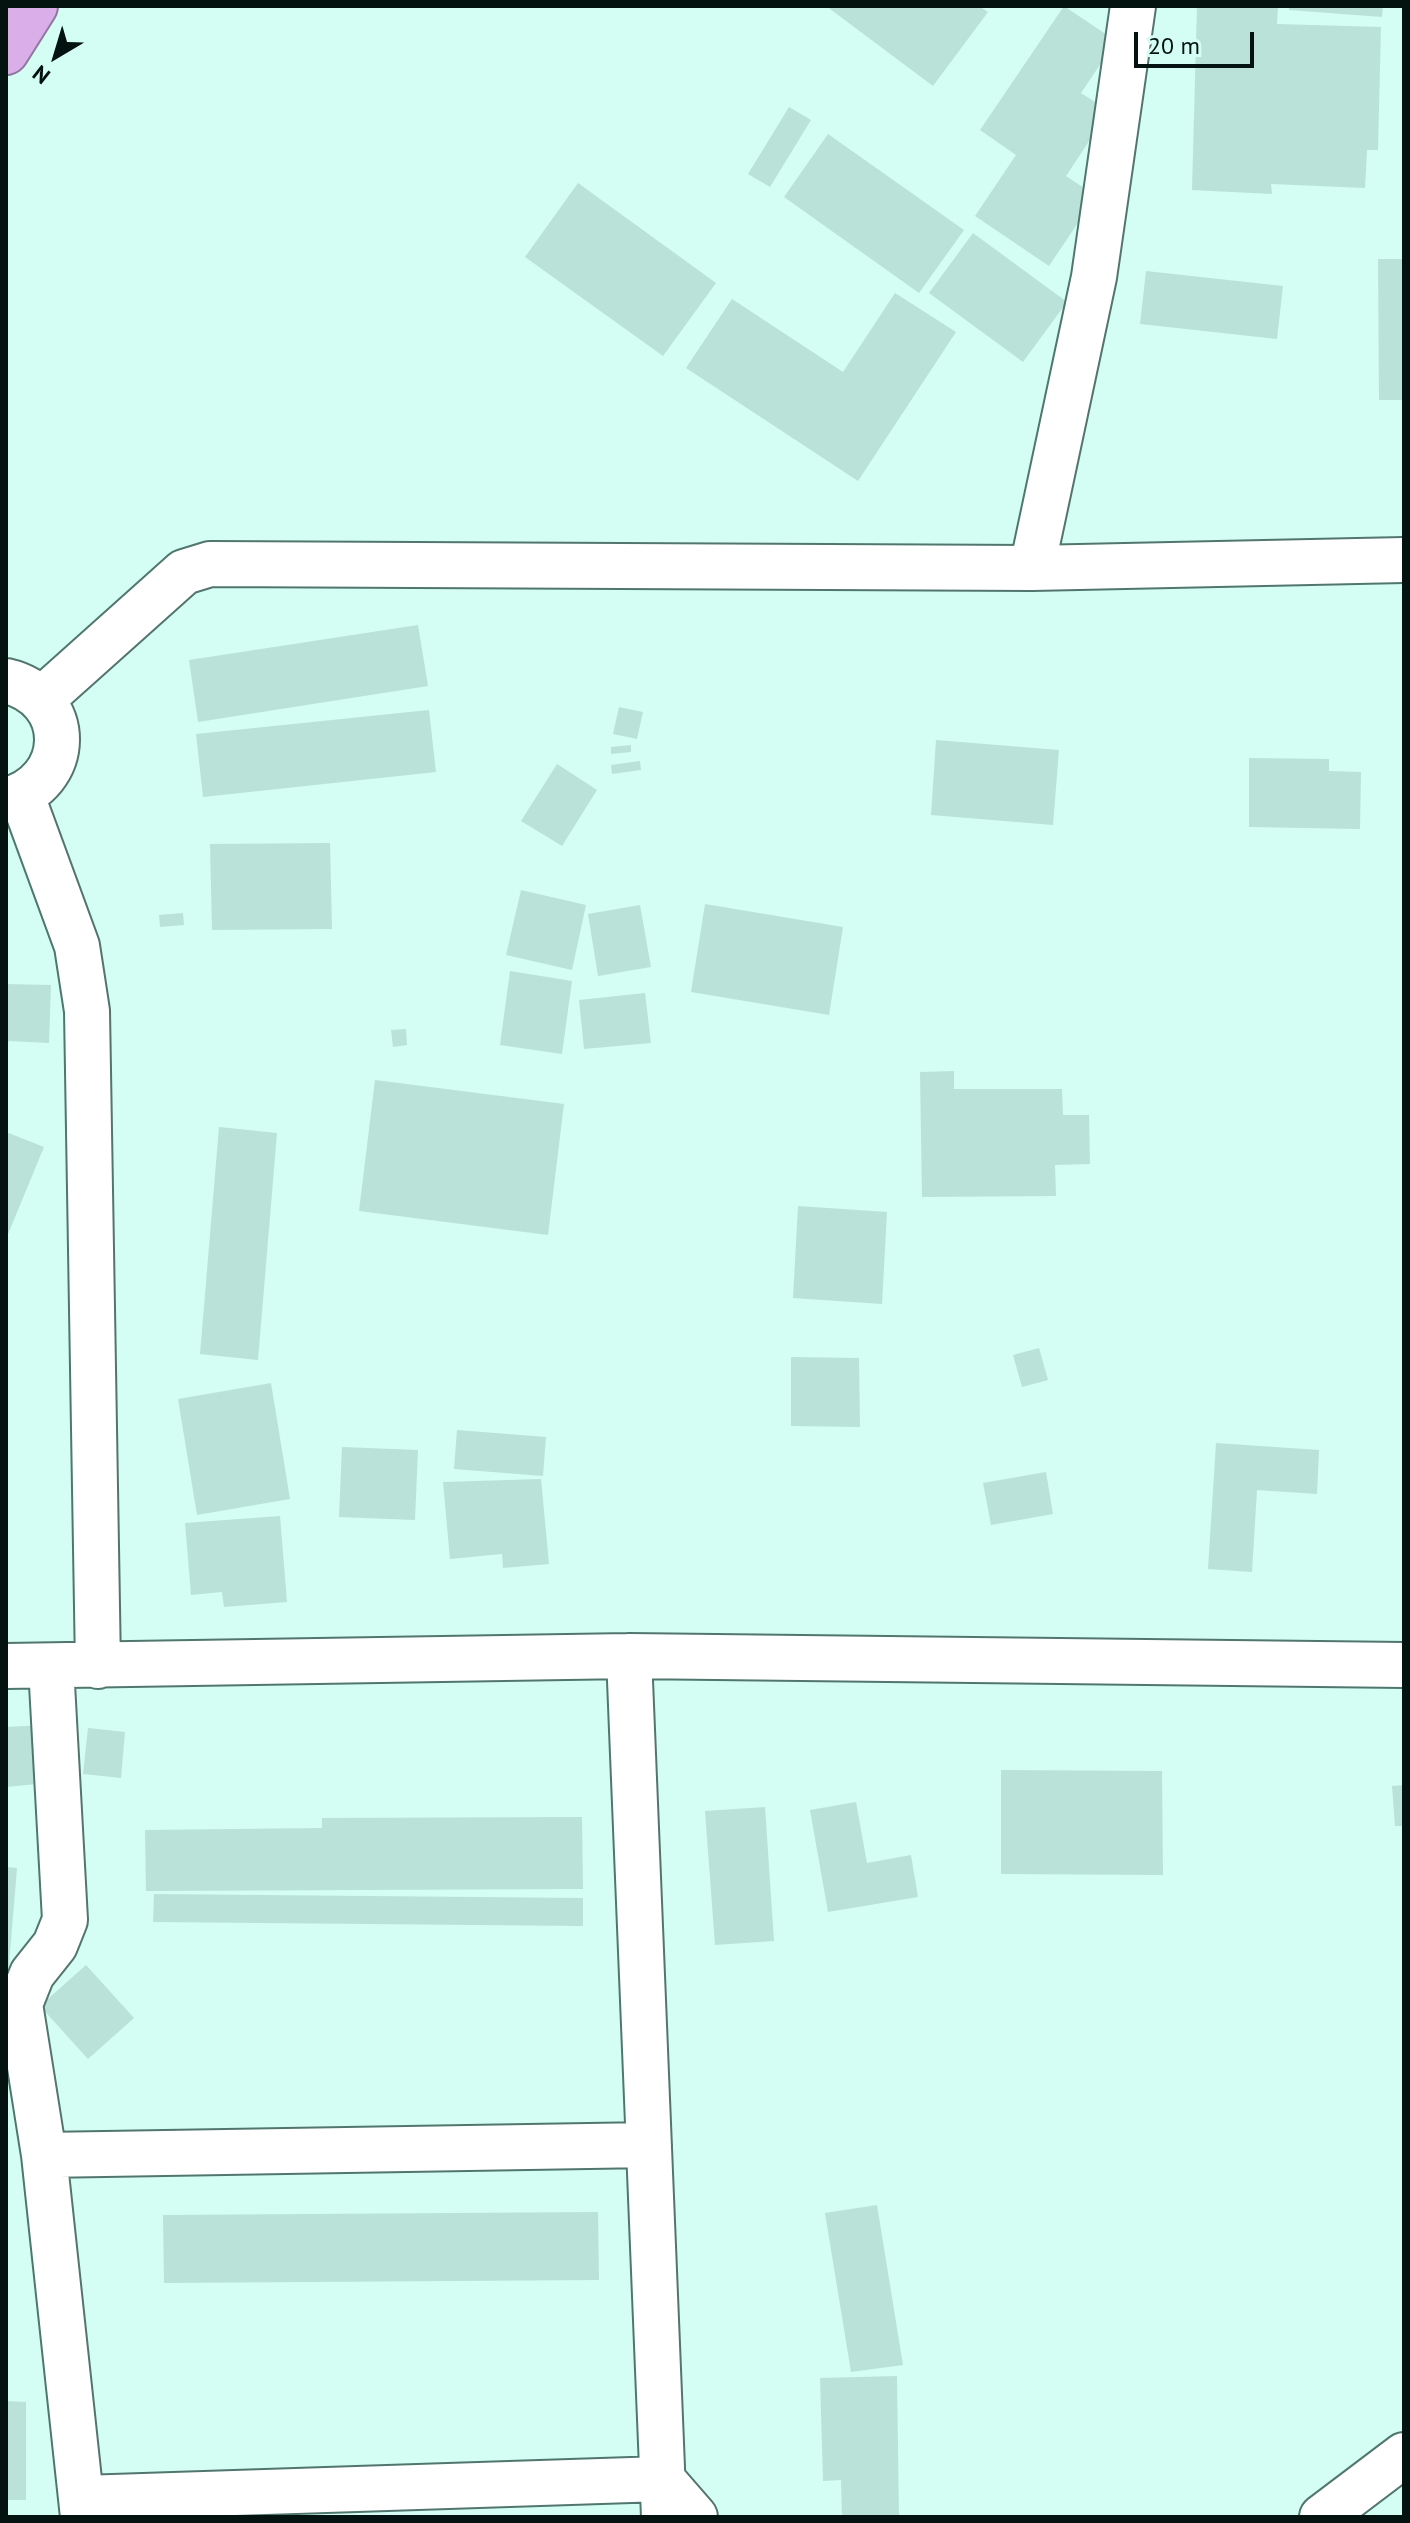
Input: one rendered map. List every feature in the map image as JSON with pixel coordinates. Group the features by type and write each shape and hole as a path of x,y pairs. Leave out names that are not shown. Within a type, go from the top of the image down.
{"highway":[{"path":"6,52 35,6"}],"street":[{"path":"1032,568 1094,277 1133,6"},
{"path":"98,1666 87,1011 77,946 14,798 38,786 56,753 57,735 52,716 24,691 184,572 210,564 1032,568 1404,560"},
{"path":"629,1656 663,2498"},
{"path":"6,1666 629,1656 1404,1665"},
{"path":"51,1666 65,1920 55,1945 32,1974 20,2004 44,2155 83,2508 663,2498 695,2517"},
{"path":"44,2155 649,2145"},
{"path":"1322,2517 1404,2455"}],"building":[{"path":"826,6 979,6 988,12 933,86"},
{"path":"1064,6 1116,41 1081,93 1109,111 1066,176 1096,196 1049,266 975,216 1016,155 980,130"},
{"path":"1197,6 1278,6 1277,24 1381,27 1378,150 1367,150 1365,188 1271,184 1272,194 1192,190"},
{"path":"1289,6 1383,6 1382,17 1289,10"},
{"path":"789,107 811,120 770,187 748,174"},
{"path":"828,134 964,230 919,293 784,197"},
{"path":"578,183 716,283 663,356 525,257"},
{"path":"973,233 1067,302 1023,362 929,293"},
{"path":"1378,259 1404,259 1404,400 1379,400"},
{"path":"1146,271 1283,286 1277,339 1140,324"},
{"path":"895,293 956,332 858,481 686,368 732,299 843,372"},
{"path":"418,625 428,686 198,722 189,660"},
{"path":"619,707 643,712 637,739 613,734"},
{"path":"429,710 436,772 203,797 196,734"},
{"path":"936,740 1059,750 1053,825 931,815"},
{"path":"631,745 631,752 611,754 611,747"},
{"path":"1249,758 1329,759 1329,771 1361,772 1360,829 1249,827"},
{"path":"640,761 641,770 612,774 611,765"},
{"path":"557,764 597,790 562,846 521,821"},
{"path":"330,843 332,929 212,930 210,844"},
{"path":"521,890 586,905 572,970 506,955"},
{"path":"705,904 843,927 829,1015 691,992"},
{"path":"640,905 651,967 598,976 588,914"},
{"path":"183,913 184,925 160,927 159,915"},
{"path":"510,971 572,981 562,1054 500,1045"},
{"path":"6,984 51,985 49,1043 9,1041 6,1048"},
{"path":"645,993 651,1043 584,1049 579,1000"},
{"path":"406,1029 407,1045 393,1047 391,1030"},
{"path":"954,1071 954,1089 1062,1089 1063,1115 1089,1115 1090,1164 1055,1165 1056,1196 922,1197 920,1072"},
{"path":"375,1080 564,1104 548,1235 359,1211"},
{"path":"219,1127 277,1133 258,1360 200,1354"},
{"path":"6,1132 44,1147 6,1239"},
{"path":"798,1206 887,1212 882,1304 793,1298"},
{"path":"1039,1348 1048,1380 1022,1387 1013,1355"},
{"path":"791,1357 859,1358 860,1427 791,1426"},
{"path":"271,1383 290,1499 197,1515 178,1399"},
{"path":"457,1430 546,1437 543,1476 454,1469"},
{"path":"1216,1443 1319,1450 1317,1494 1257,1490 1252,1572 1208,1569"},
{"path":"342,1447 418,1450 415,1520 339,1517"},
{"path":"1046,1472 1053,1514 991,1525 983,1483"},
{"path":"541,1479 549,1564 503,1568 502,1554 450,1559 443,1482"},
{"path":"280,1516 287,1602 224,1607 222,1592 191,1595 185,1523"},
{"path":"63,1724 68,1781 6,1787 6,1727"},
{"path":"88,1728 125,1732 121,1778 83,1774"},
{"path":"1001,1770 1162,1771 1163,1875 1001,1874"},
{"path":"1404,1785 1404,1826 1395,1826 1392,1786"},
{"path":"856,1802 867,1863 911,1855 918,1897 828,1912 810,1810"},
{"path":"765,1807 774,1941 715,1945 705,1811"},
{"path":"582,1817 583,1889 146,1891 145,1830 322,1828 322,1818"},
{"path":"6,1867 17,1868 8,1976 6,1976"},
{"path":"154,1894 583,1898 583,1926 153,1922"},
{"path":"86,1965 134,2018 88,2059 40,2006"},
{"path":"877,2205 903,2365 851,2372 825,2213"},
{"path":"598,2212 599,2280 164,2283 163,2215"},
{"path":"897,2376 899,2517 842,2517 841,2480 823,2481 820,2378"},
{"path":"6,2401 26,2402 26,2500 6,2500"}]}
